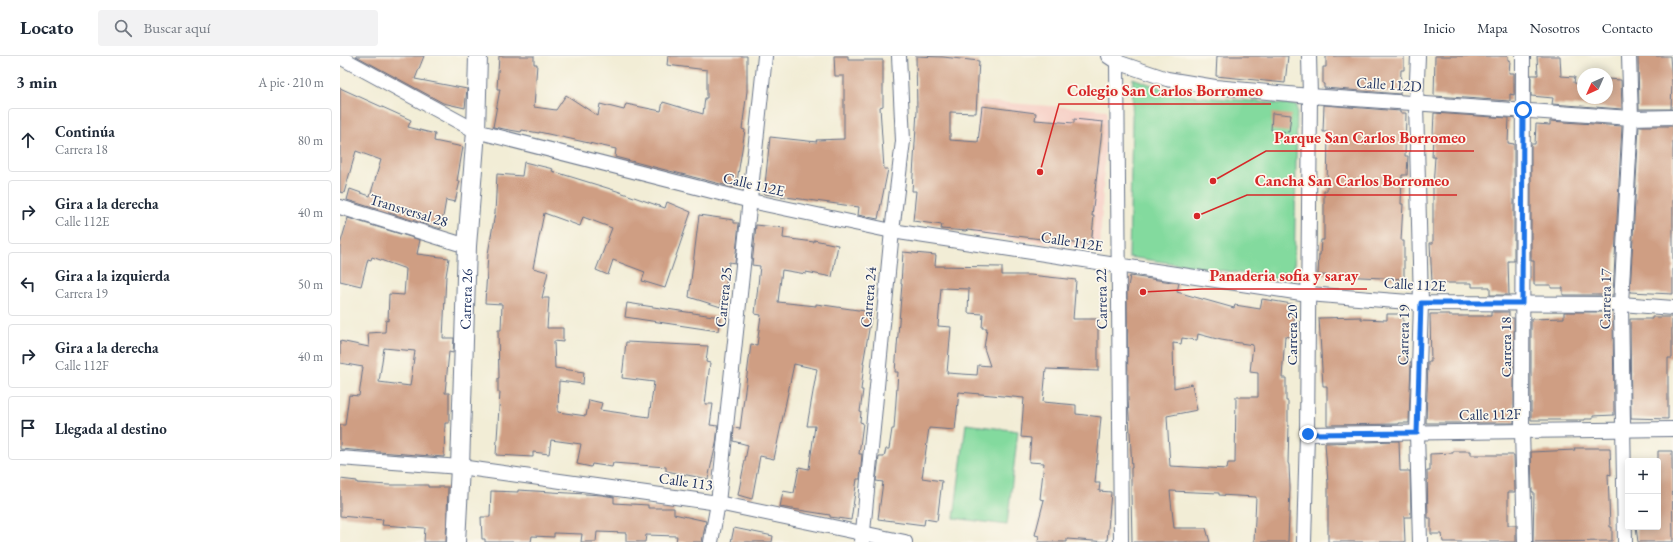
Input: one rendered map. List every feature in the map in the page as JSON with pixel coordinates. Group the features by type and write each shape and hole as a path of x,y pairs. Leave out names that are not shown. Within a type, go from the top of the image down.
{"street":[{"name":"Carrera 26","path":"456,542 460,467 467,246 476,131 478,56"},
{"name":"Carrera 25","path":"711,542 718,503 751,201 765,56"},
{"name":"Carrera 24","path":"862,538 892,231 903,141 899,56"},
{"name":"Carrera 20","path":"1304,542 1308,434 1309,56"},
{"name":"Carrera 19","path":"1418,56 1416,104 1421,303 1417,433 1420,542"},
{"name":"Carrera 18","path":"1524,56 1522,431 1525,542"},
{"name":"Carrera 17","path":"1625,542 1621,304 1631,118 1629,56"},
{"name":"Calle 112E","path":"340,57 476,131 751,201 892,231 1308,294 1421,303 1621,304 1673,308"},
{"name":"Calle 112D","path":"1113,58 1167,79 1215,87 1416,104 1631,118 1673,117"},
{"name":"Carrera 22","path":"1113,58 1118,265 1121,542"},
{"name":"Transversal 28","path":"340,207 467,246"},
{"name":"Calle 112F","path":"1308,434 1673,429"},
{"name":"Calle 113","path":"340,458 460,467 718,503 862,538 905,542"}],"shaded area":[{"path":"979,101 1107,110 1100,250 973,234"}],"green space":[{"path":"1133,78 1179,95 1297,105 1294,281 1129,257"},
{"path":"966,424 1018,431 1007,525 954,518"}],"building":[{"path":"356,56 424,56 415,79 467,89 465,108 443,103"},
{"path":"499,56 534,56 534,64 537,64 534,107 556,110 566,95 598,116 600,104 624,110 626,104 661,111 663,102 703,114 705,98 707,98 707,70 667,65 668,56 747,56 747,91 742,129 745,130 736,188 615,157 616,149 539,132 522,130 521,132 493,127 500,89 497,89"},
{"path":"834,56 848,56 848,60 883,60 883,106 880,107 884,169 888,169 878,219 858,215 859,207 764,194 770,137 817,142 816,140 844,139 844,76 835,76"},
{"path":"916,56 979,61 976,113 950,112 950,140 978,142 982,106 1036,113 1035,120 1074,123 1074,119 1103,122 1092,216 1094,216 1091,245 967,230 941,229 942,225 913,221 916,191 912,191 917,111"},
{"path":"1217,56 1288,56 1285,83 1216,76"},
{"path":"1326,56 1404,56 1404,70 1401,70 1400,94 1324,88 1323,67 1326,67"},
{"path":"1435,56 1508,56 1508,60 1510,61 1509,73 1514,73 1514,95 1510,94 1510,101 1435,96"},
{"path":"1537,56 1560,56 1561,76 1575,77 1574,83 1577,83 1577,104 1613,104 1613,79 1621,80 1622,109 1552,104 1553,98 1531,96 1531,75 1538,75"},
{"path":"1638,56 1670,56 1672,83 1671,109 1639,109"},
{"path":"340,88 411,120 408,127 435,134 434,141 463,147 457,181 460,181 455,202 446,200 441,229 347,200 350,189 370,196 381,160 356,151 344,193 340,192"},
{"path":"1324,105 1400,111 1400,113 1406,113 1405,156 1408,156 1407,175 1402,175 1401,204 1403,204 1401,241 1404,241 1404,279 1318,275 1321,240 1324,240 1324,191 1327,191 1328,132 1323,132"},
{"path":"1272,113 1291,115 1289,132 1271,130"},
{"path":"1434,113 1509,118 1508,143 1514,144 1514,261 1508,261 1509,295 1490,295 1490,287 1472,287 1472,283 1432,283 1430,243 1433,243 1433,186 1435,157 1432,157"},
{"path":"1550,121 1622,126 1613,295 1563,295 1563,288 1551,288 1551,285 1534,285 1534,261 1531,261 1531,144 1535,144 1536,124 1550,125"},
{"path":"1639,126 1673,126 1673,294 1630,292"},
{"path":"524,162 553,169 552,171 617,191 665,208 667,202 691,212 665,288 642,281 645,272 613,260 608,275 596,270 612,228 583,217 580,226 544,213 533,268 548,272 542,298 549,298 547,328 563,328 563,342 554,341 555,368 584,372 583,384 559,381 558,412 586,416 589,400 602,403 600,410 649,417 654,382 622,378 626,342 708,346 706,362 710,363 705,404 713,404 710,425 718,426 716,444 708,479 666,471 666,467 613,463 612,467 592,464 591,467 577,464 581,444 551,440 549,454 533,452 533,457 496,455 500,392 498,392 498,330 501,330 502,304 485,303 488,254 495,213 497,174 522,176"},
{"path":"699,215 734,220 734,223 739,223 735,263 729,262 725,292 722,292 721,307 689,297"},
{"path":"348,218 420,240 417,254 449,258 446,276 443,338 454,338 453,353 449,352 445,393 449,393 449,423 445,423 444,457 340,449 340,425 345,425 349,395 359,396 363,367 340,363 340,341 369,347 368,333 385,332 386,320 388,321 389,294 404,295 406,269 372,257 371,260 368,259 361,286 340,281 340,245","holes":["384,348 415,351 410,386 379,382"]},
{"path":"756,225 784,228 783,238 814,242 814,240 838,245 832,277 806,272 806,274 782,270 778,302 816,306 816,304 872,312 863,364 861,390 863,390 860,422 863,423 859,454 862,454 860,479 857,479 851,520 780,507 783,491 794,493 799,467 809,469 815,426 807,426 817,369 794,364 774,459 760,456 752,499 738,495 748,445 733,441 734,428 740,429 751,344 757,345 761,315 755,314 760,266 752,265"},
{"path":"903,252 936,255 935,266 1002,267 1002,275 1030,275 1076,280 1073,319 1098,319 1098,371 1046,369 1043,402 1076,405 1076,414 1101,417 1095,483 1100,483 1099,491 1111,492 1107,542 1067,539 1067,542 1038,542 1039,536 1035,535 1044,500 1040,499 1044,463 1029,462 1031,438 1021,437 1024,398 959,392 955,430 929,428 922,478 942,481 937,521 925,519 924,525 878,519 883,482 876,481 879,457 884,457 886,449 889,449 892,429 894,429 898,372 895,372","holes":["941,288 969,289 968,313 983,314 982,328 987,328 984,348 990,366 978,365 977,375 947,373 951,327 938,326"]},
{"path":"1130,276 1179,283 1177,292 1234,308 1235,305 1260,309 1262,299 1292,304 1290,315 1295,315 1292,338 1285,336 1282,378 1286,378 1286,401 1288,401 1289,425 1288,463 1290,488 1288,542 1254,542 1256,497 1219,495 1219,493 1170,491 1174,528 1206,528 1210,542 1132,542 1132,468 1128,399 1127,292","holes":["1198,334 1221,340 1253,345 1250,372 1258,373 1258,397 1236,397 1235,463 1228,463 1227,469 1170,466 1167,416 1197,410 1192,384 1174,388 1173,343 1181,344 1182,338 1197,340"]},
{"path":"627,303 720,317 718,331 625,317"},
{"path":"1491,312 1509,312 1509,318 1514,318 1514,423 1426,423 1428,362 1431,362 1430,314 1449,314 1449,316 1491,316"},
{"path":"1564,312 1613,312 1614,415 1593,416 1593,419 1585,420 1531,420 1531,319 1564,318"},
{"path":"1387,314 1403,314 1403,352 1405,352 1405,362 1411,362 1409,423 1327,425 1327,386 1323,386 1319,318 1361,317 1361,319 1387,320"},
{"path":"1652,317 1672,317 1672,358 1668,358 1668,419 1631,418 1630,319 1652,319"},
{"path":"1399,441 1400,471 1410,471 1411,517 1404,517 1405,542 1328,542 1328,483 1325,443"},
{"path":"1574,448 1610,448 1611,475 1608,474 1612,541 1533,542 1534,492 1532,492 1531,452 1575,450"},
{"path":"1453,451 1471,451 1471,455 1514,455 1515,492 1508,492 1508,525 1516,525 1516,542 1443,542 1442,534 1431,534 1431,518 1428,518 1427,471 1430,471 1430,454 1453,453"},
{"path":"1658,451 1672,451 1673,542 1638,542 1636,530 1661,530 1661,458 1658,458"},
{"path":"340,479 357,481 357,483 448,487 446,542 424,542 425,528 382,525 383,520 340,516"},
{"path":"518,490 602,495 614,497 614,503 648,505 648,508 674,508 674,514 706,521 702,542 676,542 677,536 646,535 645,542 626,542 626,533 597,532 596,542 581,542 582,534 554,533 554,537 532,536 531,542 485,542 485,539 482,539 481,517 490,517 491,491 518,492"},
{"path":"734,528 773,536 772,542 731,542"}],"place":[{"name":"Colegio San Carlos Borromeo","path":"1040,172"},
{"name":"Parque San Carlos Borromeo","path":"1213,181"},
{"name":"Cancha San Carlos Borromeo","path":"1197,216"},
{"name":"Panaderia sofia y saray","path":"1143,292"}],"route":[{"path":"1308,434 1417,433 1421,303 1522,303 1523,110"}]}
